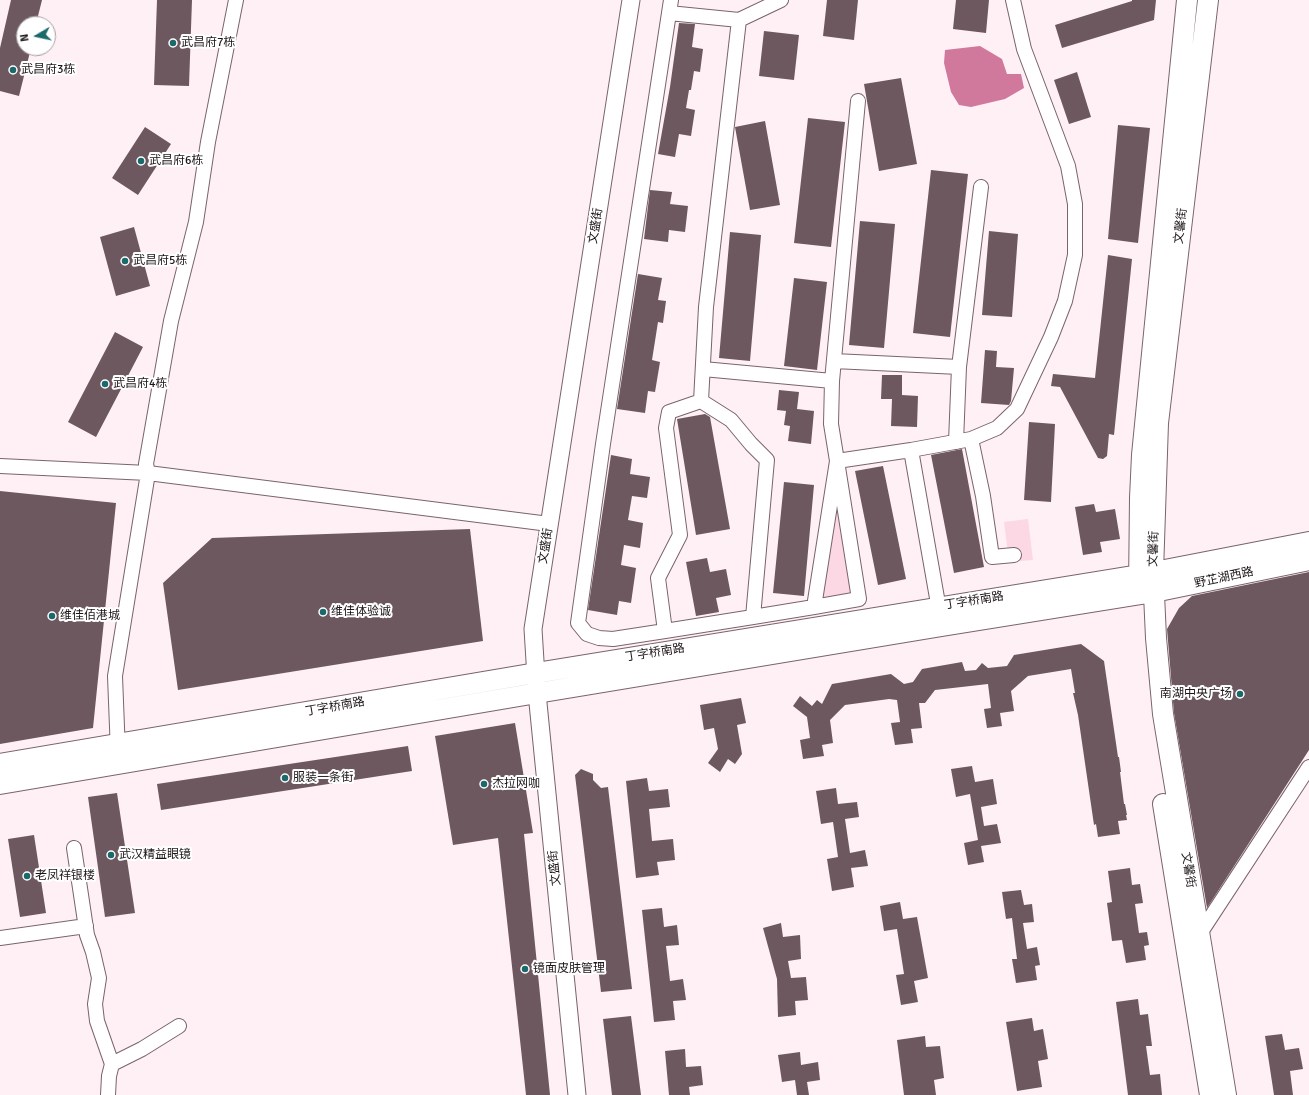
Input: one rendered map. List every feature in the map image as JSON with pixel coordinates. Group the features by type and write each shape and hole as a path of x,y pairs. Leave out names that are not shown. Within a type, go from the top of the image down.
{"main road":[{"name":"文馨街","path":"1187,0 1142,455 1140,498 1147,593 1149,703 1155,753 1210,1095"},
{"name":"文馨街","path":"1146,573 1158,423 1208,0"},
{"name":"丁字桥南路","path":"0,784 537,693 940,616 1146,573 1309,542"},
{"name":"野芷湖西路","path":"1147,593 1309,560"},
{"name":"文馨街","path":"1147,593 1159,672 1163,714 1226,1095"},
{"name":"丁字桥南路","path":"0,764 536,673 940,616 1147,593"}],"street":[{"path":"118,764 115,676 148,473 146,464 171,321 196,222 208,142 236,0"},
{"name":"文盛街","path":"577,1095 537,693 533,629 631,0"},
{"path":"837,461 971,439 997,428 1017,409 1051,337 1065,301 1075,255 1075,204 1068,166 1024,49 1012,0"},
{"path":"776,1 739,20 670,7 604,436 578,623 587,634 599,638 613,638 754,617 858,599 831,424 832,381 858,101"},
{"path":"701,401 706,307 739,20"},
{"path":"956,442 958,367 981,187"},
{"path":"834,362 958,367"},
{"path":"703,369 832,381"},
{"path":"665,631 658,578 680,535 666,428 669,412 701,401"},
{"path":"701,401 731,420 767,460 754,617"},
{"path":"971,439 983,496 992,557 1014,555"},
{"path":"911,450 940,616"},
{"path":"814,607 837,461"},
{"path":"0,466 148,473 549,524"},
{"path":"1199,935 1309,767"},
{"path":"74,848 87,935 93,952 99,978 95,1004 98,1020 112,1064 109,1076 108,1095"},
{"path":"0,938 86,926"},
{"path":"112,1064 142,1049 179,1026"}],"shaded area":[{"path":"980,46 1002,59 1007,74 1021,74 1024,88 1005,99 971,107 959,105 951,92 944,63 945,50"},
{"path":"836,491 852,595 820,599"},
{"path":"1028,519 1033,560 1009,562 1004,522"}],"building":[{"name":"武昌府3栋","path":"11,0 42,0 38,16 16,16 16,56 29,56 19,96 0,91 0,48"},
{"name":"武昌府7栋","path":"157,0 192,0 189,86 154,85"},
{"path":"827,0 858,0 854,40 823,36"},
{"path":"956,0 989,0 986,33 953,29"},
{"path":"1132,0 1156,0 1154,20 1062,48 1055,25"},
{"path":"679,23 695,24 692,47 703,49 700,72 694,71 686,108 695,110 691,136 679,134 675,157 658,154 670,87"},
{"path":"764,31 799,35 794,80 759,76"},
{"path":"1077,72 1091,117 1069,124 1054,80"},
{"path":"901,78 917,164 879,171 864,84"},
{"path":"808,118 845,122 831,247 794,243"},
{"path":"765,121 780,205 750,210 735,127"},
{"path":"1118,125 1150,128 1138,243 1108,239"},
{"name":"武昌府6栋","path":"145,127 171,144 138,195 112,178"},
{"path":"931,170 968,174 950,337 913,333"},
{"path":"650,190 672,192 670,204 688,206 685,232 669,230 668,242 644,239"},
{"path":"860,221 895,224 884,348 849,345"},
{"name":"武昌府5栋","path":"134,227 150,286 116,296 100,237"},
{"path":"989,231 1018,234 1012,317 982,315"},
{"path":"730,232 761,235 750,361 719,358"},
{"path":"1108,255 1132,259 1114,435 1109,434 1107,456 1103,459 1098,458 1060,387 1051,386 1053,374 1095,378"},
{"path":"638,274 662,278 658,300 666,301 663,323 658,322 652,360 660,362 655,392 648,391 645,413 617,409"},
{"path":"794,278 827,282 817,370 784,366"},
{"name":"武昌府4栋","path":"115,332 143,347 96,437 68,422"},
{"path":"985,350 997,351 996,367 1014,368 1011,401 1009,405 981,403"},
{"path":"882,375 902,375 902,395 918,396 917,427 891,426 892,399 881,399"},
{"path":"779,390 799,392 797,409 814,411 811,444 788,441 790,426 784,425 786,411 777,410"},
{"path":"705,414 710,417 730,529 696,535 677,419"},
{"path":"1029,422 1055,424 1051,502 1024,500"},
{"path":"962,449 984,567 954,573 931,455"},
{"path":"611,455 632,459 630,474 650,477 647,498 632,496 628,520 643,523 640,548 624,545 621,565 636,568 631,603 619,601 617,615 588,610"},
{"path":"883,466 906,579 878,585 855,471"},
{"path":"784,482 814,485 804,596 773,593"},
{"name":"维佳佰港城","path":"0,491 116,503 93,728 0,744"},
{"path":"1094,504 1096,512 1115,509 1120,539 1100,542 1102,552 1083,555 1075,507"},
{"name":"维佳体验诚","path":"470,529 483,641 178,690 163,583 212,538"},
{"path":"707,558 710,572 726,569 731,595 716,598 719,612 696,616 686,562"},
{"name":"南湖中央广场","path":"1309,572 1309,750 1207,908 1174,713 1167,629 1179,608 1192,596"},
{"path":"1081,644 1104,661 1119,757 1124,804 1127,815 1127,820 1118,821 1120,834 1098,837 1096,824 1094,825 1078,715 1073,693 1075,693 1071,669 1028,676 1011,691 1014,711 1000,713 1002,726 987,728 984,709 991,708 988,684 935,690 925,703 919,703 922,728 911,729 913,743 895,745 891,723 900,722 897,700 889,699 845,705 830,720 833,743 822,745 824,756 803,759 800,740 810,738 807,717 793,706 800,696 812,706 817,700 822,704 832,684 891,674 904,684 913,682 922,669 962,662 965,671 976,670 982,663 988,668 1007,666 1014,655"},
{"path":"741,698 746,723 737,725 742,754 735,764 728,759 720,772 708,763 718,749 714,728 704,730 700,705"},
{"path":"515,723 533,833 524,834 550,1095 526,1095 498,838 453,845 435,736"},
{"name":"服装一条街","path":"408,746 412,771 161,810 157,784"},
{"path":"972,766 975,782 993,779 997,804 981,807 984,826 997,824 1001,843 981,846 984,862 968,865 964,843 978,840 970,794 956,797 951,769"},
{"path":"581,769 593,774 593,780 601,788 608,787 632,989 601,992 575,775"},
{"path":"647,778 649,791 668,789 670,807 649,809 652,841 673,839 675,860 657,862 659,875 636,878 626,781"},
{"path":"836,788 838,804 857,802 859,817 845,819 850,853 865,850 868,866 851,868 854,887 832,891 827,859 838,857 833,822 821,824 816,791"},
{"name":"武汉精益眼镜","path":"117,793 135,913 105,917 88,797"},
{"name":"老凤祥银楼","path":"34,835 46,913 20,917 8,839"},
{"path":"1130,868 1132,885 1140,884 1143,903 1135,904 1139,933 1147,932 1149,945 1144,946 1146,960 1126,963 1122,940 1112,941 1107,903 1112,902 1108,871"},
{"path":"1021,890 1024,905 1032,904 1034,922 1023,923 1027,949 1037,947 1040,965 1035,966 1037,980 1016,983 1012,959 1017,959 1012,918 1006,919 1002,892"},
{"path":"900,902 903,919 917,917 928,978 914,981 918,1002 901,1005 896,975 904,974 897,929 884,931 880,906"},
{"path":"662,908 664,927 677,925 679,945 666,946 670,981 683,979 686,1000 673,1001 675,1020 654,1022 642,910"},
{"path":"781,923 783,937 800,935 801,959 788,961 791,978 806,977 808,1000 795,1001 796,1015 778,1017 777,979 763,928"},
{"path":"1138,999 1140,1015 1148,1014 1152,1046 1146,1046 1150,1075 1160,1074 1162,1095 1128,1095 1116,1002"},
{"path":"631,1016 641,1095 612,1095 603,1019"},
{"path":"1032,1018 1034,1031 1043,1029 1048,1059 1038,1061 1042,1087 1017,1091 1006,1022"},
{"path":"1282,1034 1285,1050 1299,1048 1303,1069 1290,1071 1293,1095 1274,1095 1265,1036"},
{"path":"925,1036 926,1047 940,1046 944,1078 934,1080 936,1095 904,1095 897,1040"},
{"path":"685,1049 686,1067 701,1066 703,1085 689,1087 690,1095 669,1095 665,1051"},
{"path":"800,1052 801,1065 818,1062 820,1080 807,1082 809,1095 797,1095 795,1080 782,1082 778,1055"}],"place":[{"name":"武昌府7栋","path":"173,43"},
{"name":"武昌府3栋","path":"13,70"},
{"name":"武昌府6栋","path":"141,161"},
{"name":"武昌府5栋","path":"125,261"},
{"name":"武昌府4栋","path":"105,384"},
{"name":"维佳体验诚","path":"323,612"},
{"name":"维佳佰港城","path":"52,616"},
{"name":"南湖中央广场","path":"1240,694"},
{"name":"服装一条街","path":"285,778"},
{"name":"杰拉网咖","path":"484,784"},
{"name":"武汉精益眼镜","path":"111,855"},
{"name":"老凤祥银楼","path":"27,876"},
{"name":"镜面皮肤管理","path":"525,969"}]}
